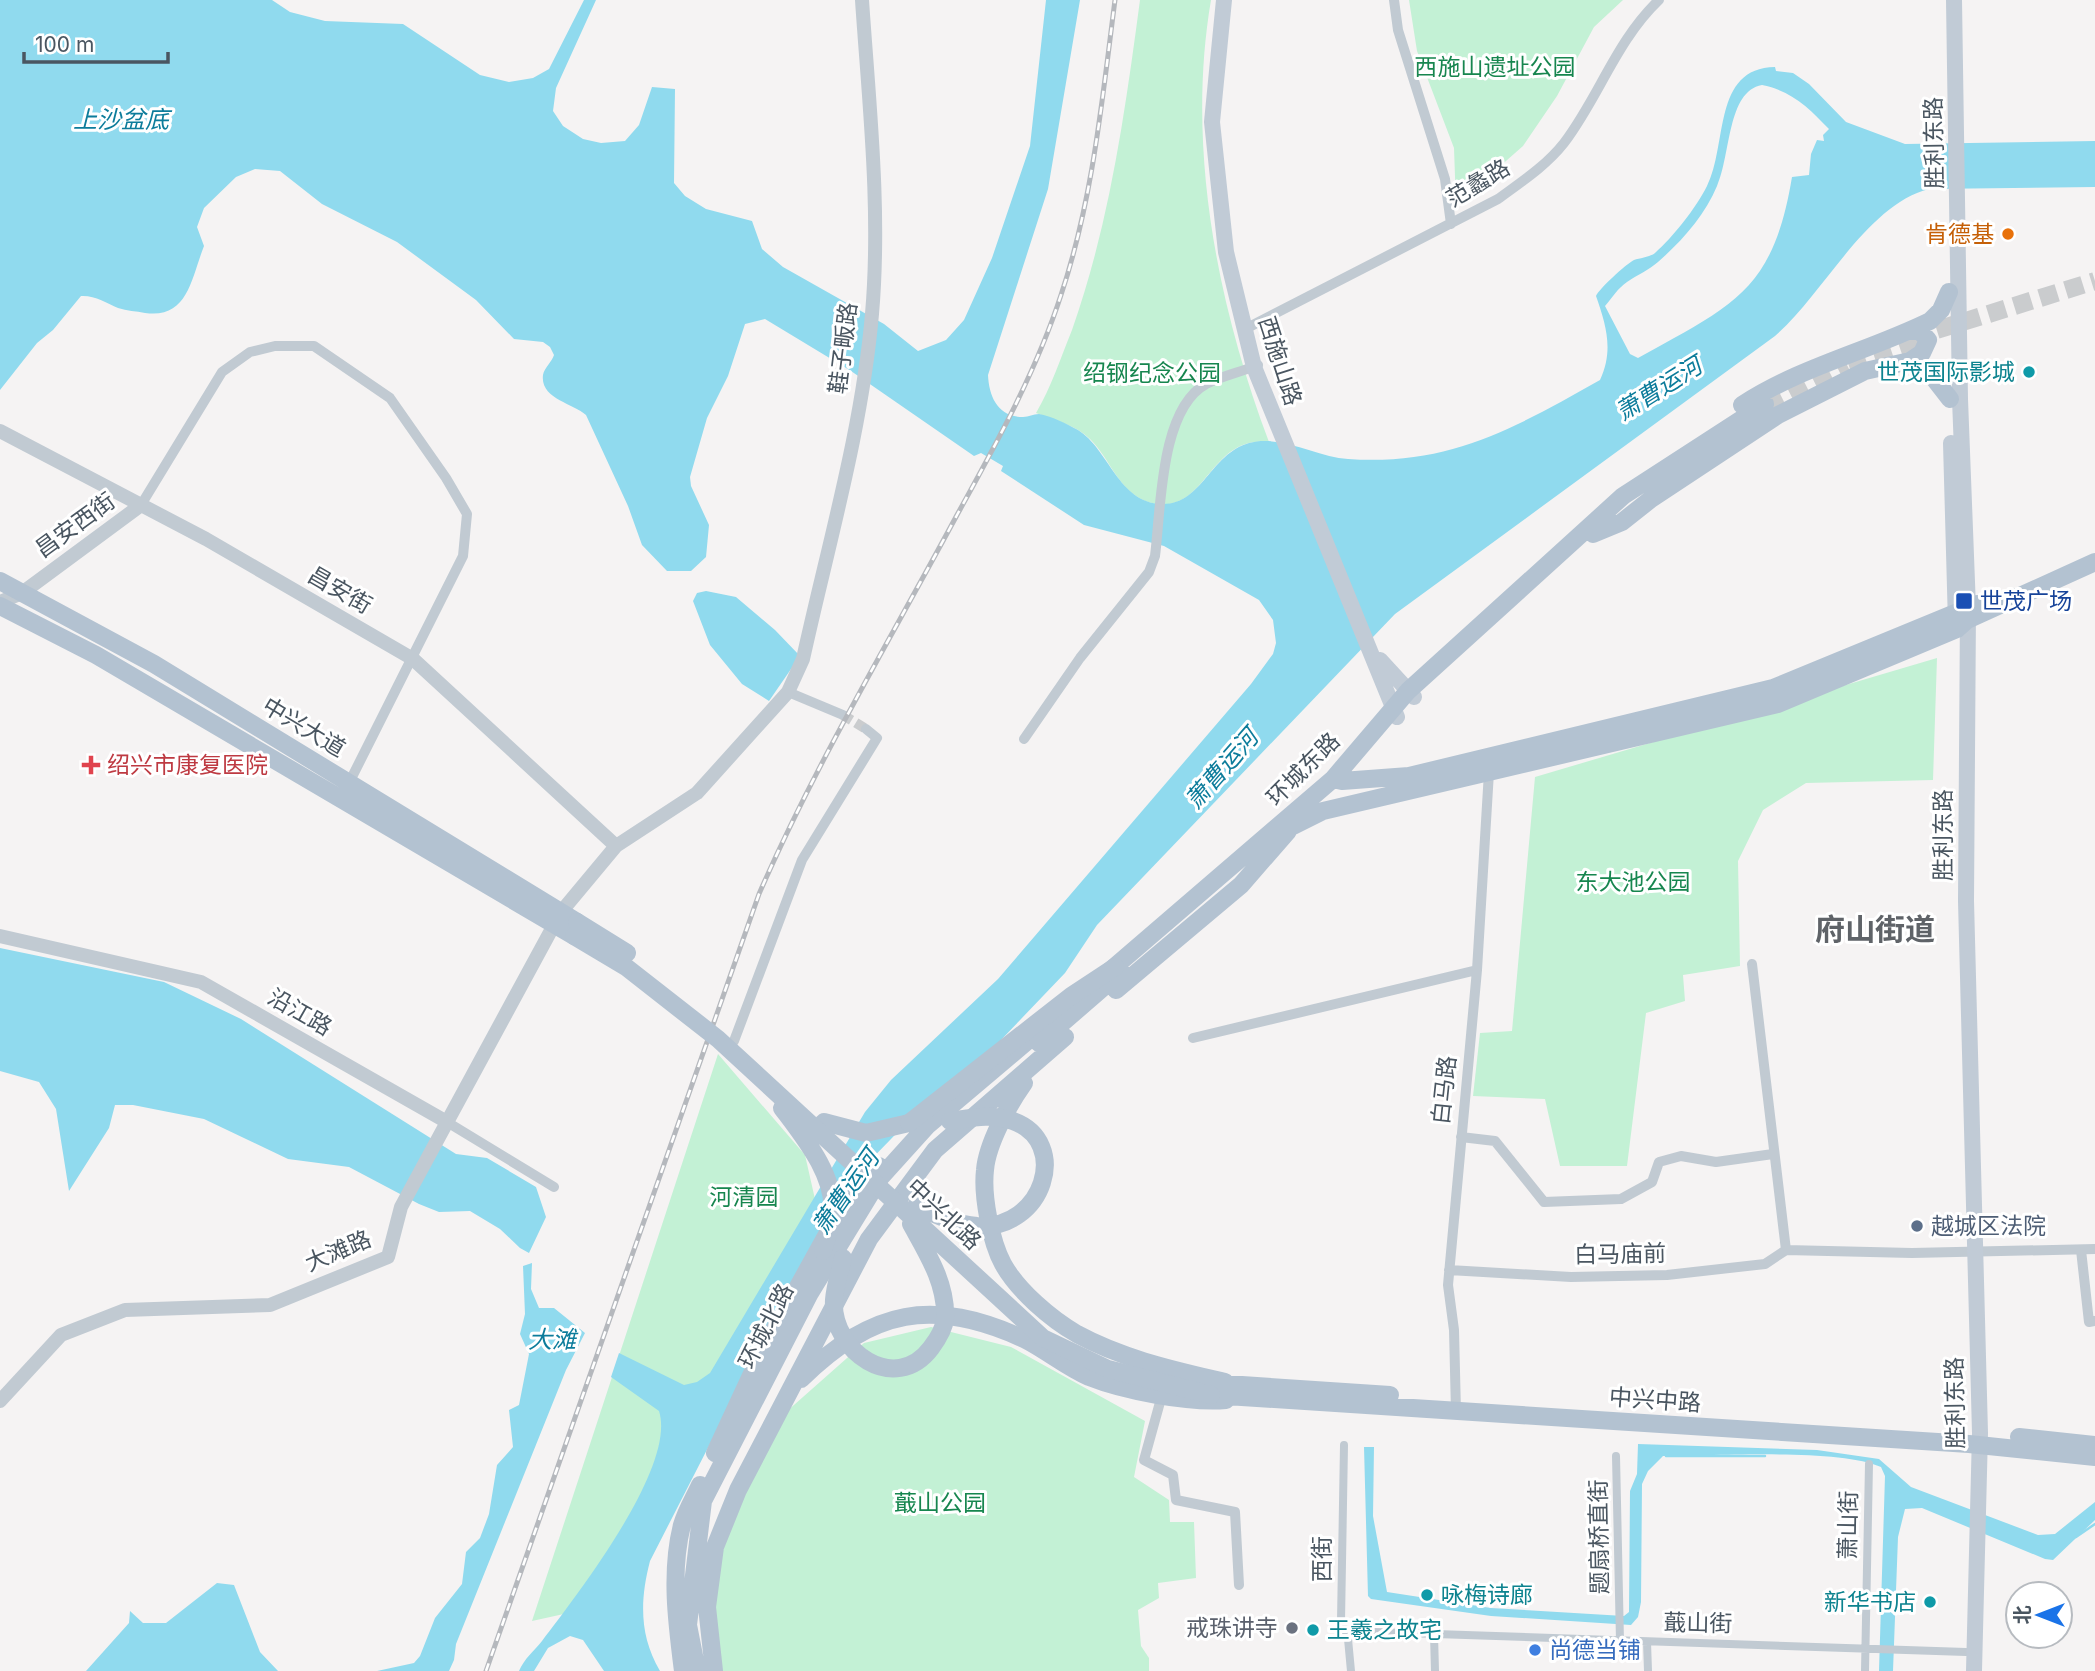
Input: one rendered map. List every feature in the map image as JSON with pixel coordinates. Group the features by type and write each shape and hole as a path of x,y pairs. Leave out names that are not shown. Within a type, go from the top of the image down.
{"main road":[{"name":"西施山路","path":"1224,0 1212,122 1226,252 1259,370 1380,667 1395,713"},
{"name":"西施山路","path":"1232,0 1218,122 1232,251 1259,370"},
{"name":"胜利东路","path":"1946,0 1952,128"},
{"name":"胜利东路","path":"1954,0 1953,218 1962,618 1974,1439 1965,1671"},
{"name":"胜利东路","path":"1953,218 1949,292 1950,399 1962,618"},
{"path":"1591,531 1597,510 1611,494 1761,392 1866,345 1909,331 1941,310 1949,292"},
{"path":"1591,531 1622,522 1651,499 1778,415 1865,371 1910,361 1922,353 1928,340 1920,331 1909,331"},
{"path":"1910,361 1929,372 1950,399"},
{"name":"环城东路","path":"884,1182 927,1126 1115,967 1289,826 1338,780 1411,694 1591,531 1767,407"},
{"path":"683,1671 677,1617 677,1570 682,1524 762,1352 846,1199 1035,1018 1097,973 1249,839 1323,811 1778,704 1962,618 2095,550"},
{"path":"1338,780 1409,776 1773,688 1962,618 2095,562"},
{"name":"中兴大道","path":"0,581 154,664 349,783 557,918"},
{"name":"中兴大道","path":"0,604 576,929"},
{"name":"西施山路","path":"1380,667 1411,694"},
{"path":"713,1671 707,1607 715,1547 738,1490 869,1239 935,1150 1041,1059 1151,957 1241,885 1289,826"},
{"name":"环城东路","path":"884,1182 1240,866"},
{"name":"中兴北路","path":"576,929 634,958 734,1041 824,1122 1043,1338 1108,1369 1212,1389"},
{"name":"中兴北路","path":"576,929 718,1039 909,1208"},
{"path":"824,1122 866,1133 909,1123 1072,996 1115,967"},
{"path":"1041,1059 1008,1104 985,1169 987,1213 1003,1264 1035,1302 1076,1333 1138,1360 1231,1384"},
{"path":"703,1501 750,1396 823,1251 833,1212 829,1187 810,1146 757,1075"},
{"path":"909,1208 956,1223 979,1226 1000,1223 1027,1211 1042,1186 1045,1161 1034,1135 1015,1121 992,1116 950,1121"},
{"name":"环城北路","path":"814,1296 844,1258 884,1182"},
{"name":"环城北路","path":"697,1671 688,1625 703,1501 814,1296 884,1182"},
{"path":"844,1258 834,1301 837,1322 844,1340 861,1358 891,1370 907,1367 925,1356 939,1338 945,1321 942,1291 909,1208"},
{"path":"788,1391 828,1352 857,1333 911,1314 966,1316 1025,1340 1089,1377 1199,1402 1251,1398"},
{"name":"中兴中路","path":"1212,1389 1231,1384 1456,1406"},
{"name":"中兴中路","path":"1212,1389 1251,1398 1456,1406 2095,1445"},
{"name":"中兴中路","path":"1974,1439 2095,1457"},
{"name":"胜利东路","path":"1972,1535 1974,1671"}],"street":[{"name":"鞋子畈路","path":"557,918 616,846 697,793 788,692 803,659 861,400 872,313 874,169 862,0"},
{"path":"1394,0 1398,30 1444,179 1451,224"},
{"name":"范蠡路","path":"1251,326 1451,224 1497,199 1535,173 1563,144 1614,55 1641,17 1659,0"},
{"path":"141,505 222,372 250,352 275,346 314,346 390,398 446,478 467,514 463,556 349,783"},
{"path":"1024,740 1080,658 1149,572 1155,556 1170,445 1176,421 1187,400 1205,385 1259,370"},
{"name":"昌安街","path":"0,431 206,539 413,659 616,846"},
{"name":"昌安西街","path":"0,604 22,593 141,505"},
{"path":"788,692 843,715"},
{"path":"734,1041 802,860 877,738 866,729"},
{"name":"白马路","path":"1456,1406 1449,1270 1477,971 1489,772"},
{"name":"大滩路","path":"0,1401 61,1335 125,1310 270,1305 388,1257 401,1207 557,918"},
{"name":"沿江路","path":"0,936 201,982 447,1122 554,1187"},
{"path":"1752,964 1786,1250 2095,1249"},
{"path":"1193,1038 1477,971"},
{"path":"1461,1137 1494,1141 1544,1202 1621,1199 1652,1182 1659,1162 1681,1156 1716,1162 1773,1154"},
{"name":"白马庙前","path":"1449,1270 1571,1277 1667,1275 1766,1264 1786,1250"},
{"path":"2081,1250 2089,1322 2095,1321"},
{"path":"1162,1395 1143,1460 1173,1475 1176,1500 1235,1512 1239,1585"},
{"name":"西街","path":"1344,1445 1341,1608 1351,1671"},
{"name":"题扇桥直街","path":"1616,1457 1620,1641"},
{"name":"萧山街","path":"1865,1671 1869,1647 1868,1464"},
{"name":"蕺山街","path":"1345,1631 1966,1652"},
{"path":"1434,1634 1435,1671"},
{"path":"1647,1642 1648,1671"}],"green space":[{"name":"绍钢纪念公园","path":"1140,0 1211,0 1204,56 1202,112 1211,224 1234,335 1269,442 1249,443 1233,450 1197,488 1185,498 1170,504 1141,499 1123,485 1097,447 1084,434 1036,413 1072,330 1097,249 1115,166"},
{"name":"西施山遗址公园","path":"1409,0 1623,0 1594,27 1557,96 1523,146 1456,205 1454,148 1417,51"},
{"name":"东大池公园","path":"1937,658 1933,780 1806,783 1763,810 1738,861 1740,966 1683,975 1685,1001 1646,1013 1627,1166 1560,1166 1545,1099 1473,1096 1480,1033 1512,1031 1535,777"},
{"name":"河清园","path":"718,1054 805,1155 817,1208 591,1608 532,1621"},
{"name":"蕺山公园","path":"931,1327 1011,1347 1145,1421 1134,1477 1169,1500 1170,1522 1194,1522 1196,1578 1158,1583 1159,1598 1138,1610 1141,1646 1149,1658 1149,1671 707,1671 710,1571 777,1420 864,1343"}],"water":[{"path":"0,0 272,0 290,12 325,21 403,24 480,75 509,82 533,78 549,69 584,0 596,0 556,88 553,111 563,126 583,139 601,143 625,141 639,125 652,87 675,89 674,183 685,196 706,209 752,221 762,249 783,267 884,324 918,351 946,340 964,320 992,258 1030,146 1046,0 1080,0 1048,189 988,375 990,391 996,404 1007,414 1023,417 1044,415 1078,430 1098,449 1115,474 1135,495 1162,504 1176,502 1187,496 1225,457 1249,443 1273,441 1348,459 1384,460 1418,456 1450,450 1510,428 1600,380 1608,348 1596,296 1630,262 1655,253 1690,213 1707,186 1713,169 1731,94 1741,80 1755,71 1775,67 1776,71 1793,73 1809,84 1846,122 1905,144 2095,141 2095,187 1929,189 1906,198 1865,232 1793,319 1775,336 1395,614 1097,925 1065,973 999,1042 925,1104 856,1175 759,1348 650,1561 644,1590 643,1617 648,1644 660,1671 604,1671 583,1640 570,1636 548,1648 534,1671 519,1671 599,1563 639,1497 653,1464 661,1435 659,1411 611,1377 619,1353 684,1385 697,1382 710,1373 865,1112 891,1080 998,979 1251,684 1273,654 1276,643 1273,620 1259,600 1164,546 1084,525 1001,471 1003,466 981,453 974,456 851,371 765,319 745,324 728,376 707,418 690,477 691,486 709,525 706,557 691,571 667,571 642,545 628,506 586,415 558,400 543,383 543,375 554,355 550,347 543,342 514,339 476,300 397,242 322,204 280,171 255,169 236,177 204,208 197,227 204,246 186,294 171,310 145,313 121,309 96,298 81,296 53,330 37,343 0,390","holes":["1762,85 1799,101 1829,129 1823,135 1824,141 1817,140 1811,154 1809,175 1792,177 1784,216 1760,271 1744,291 1699,324 1638,358 1630,354 1605,306 1621,287 1651,268 1692,227 1717,186 1736,111 1742,99 1751,90"]},
{"path":"706,591 736,597 775,630 800,656 769,701 742,684 710,645 693,601 697,593"},
{"path":"0,948 164,982 241,1019 456,1154 487,1158 536,1187 546,1217 529,1253 500,1229 470,1211 439,1212 349,1167 288,1159 204,1119 133,1105 115,1105 109,1128 69,1191 56,1109 39,1082 0,1071"},
{"name":"大滩","path":"532,1263 531,1289 539,1308 554,1308 585,1333 566,1370 456,1644 449,1671 377,1671 414,1663 420,1656 435,1618 462,1584 466,1552 480,1538 489,1514 497,1465 513,1447 509,1410 519,1405 529,1354 520,1334 525,1314 523,1266"},
{"path":"1638,1444 1817,1450 1879,1459 1911,1487 2038,1535 2055,1534 2095,1502 2095,1520 2053,1560 1922,1508 1905,1509 1898,1537 1893,1671 1879,1671 1885,1476 1881,1467 1837,1457 1775,1454 1663,1456 1648,1471 1642,1484 1641,1602 1638,1617 1631,1625 1491,1616 1371,1599 1368,1596 1364,1447 1374,1447 1373,1516 1387,1592 1491,1608 1624,1616 1629,1612 1630,1491 1637,1474"},
{"path":"217,1583 234,1585 260,1652 278,1671 86,1671 129,1623 130,1611 143,1623 166,1623"}],"waterway":[{"path":"1666,1456 1765,1456"},
{"path":"2076,1537 2095,1524"}],"tunnel":[{"path":"1911,338 2095,281"},
{"path":"1850,369 1930,342"},
{"path":"1765,404 1846,363"},
{"path":"843,715 866,729"}],"railway":[{"path":"486,1671 759,894 829,749 1000,434 1051,324 1072,259 1089,186 1115,0"}],"place":[{"name":"肯德基","path":"2008,234"},
{"name":"世茂国际影城","path":"2029,372"},
{"name":"世茂广场","path":"1964,601"},
{"name":"绍兴市康复医院","path":"91,765"},
{"name":"越城区法院","path":"1917,1226"},
{"name":"咏梅诗廊","path":"1427,1595"},
{"name":"新华书店","path":"1930,1602"},
{"name":"戒珠讲寺","path":"1292,1628"},
{"name":"王羲之故宅","path":"1313,1630"},
{"name":"尚德当铺","path":"1535,1650"}],"district":[{"name":"府山街道","path":"1875,930"}],"water label":[{"name":"上沙盆底","path":"121,120"},
{"name":"萧曹运河","path":"1659,389"},
{"name":"萧曹运河","path":"1222,769"},
{"name":"萧曹运河","path":"846,1192"}]}
